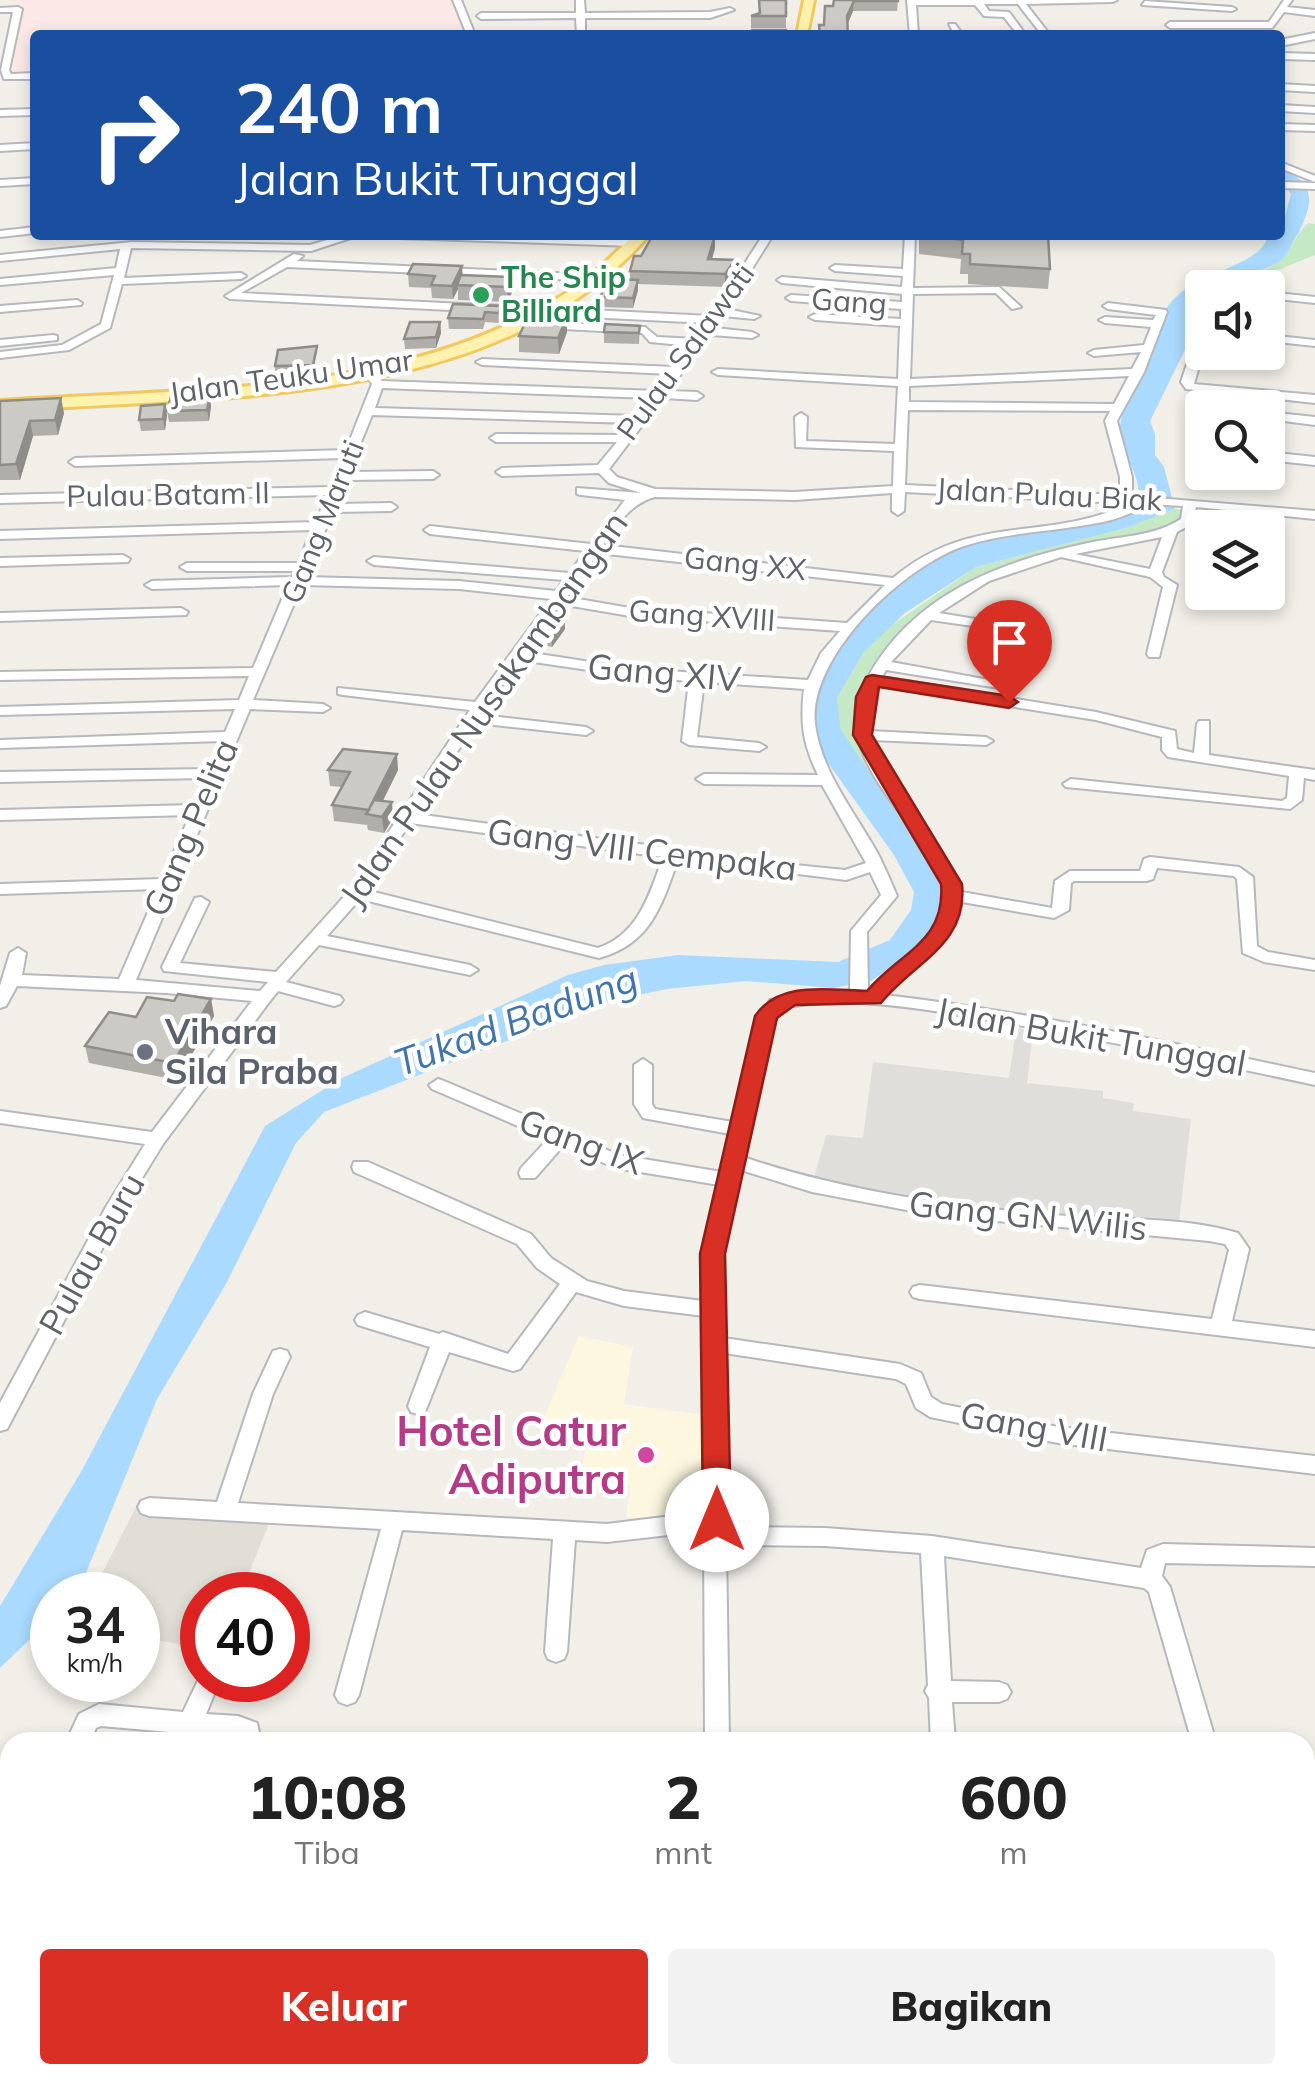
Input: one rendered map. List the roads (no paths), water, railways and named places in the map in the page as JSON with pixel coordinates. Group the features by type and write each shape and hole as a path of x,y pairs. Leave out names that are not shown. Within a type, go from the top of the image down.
{"main road":[{"path":"803,30 809,0"},
{"name":"Jalan Teuku Umar","path":"0,404 374,378 450,352 544,312 597,278 637,240"}],"street":[{"path":"457,0 469,30"},
{"path":"580,0 581,30"},
{"path":"914,30 911,1 1056,4 1113,0"},
{"path":"1271,26 1288,0"},
{"path":"977,1 988,14 1006,14 1018,30"},
{"path":"1020,1 1042,30"},
{"path":"1144,2 1232,8 1242,1"},
{"path":"1144,2 1174,30"},
{"path":"1056,4 1068,19"},
{"path":"1232,8 1237,25"},
{"path":"0,10 18,9 2,70 7,77 30,76"},
{"path":"1280,9 1315,13"},
{"path":"481,16 710,15 730,10"},
{"path":"1170,26 1271,26"},
{"path":"1271,26 1274,30"},
{"path":"1285,39 1315,36"},
{"path":"1285,56 1314,57"},
{"path":"1285,87 1310,88"},
{"path":"1285,108 1315,110"},
{"path":"0,114 30,112"},
{"path":"1285,128 1294,132 1315,128"},
{"path":"0,148 30,146"},
{"path":"1285,167 1315,182"},
{"path":"0,183 30,181"},
{"path":"1285,185 1315,182"},
{"path":"0,234 30,231"},
{"path":"338,240 311,248 230,296 714,321 754,316"},
{"name":"Pulau Salawati","path":"655,493 613,480 602,469 622,438 700,343 765,240"},
{"path":"898,511 910,240"},
{"path":"0,258 131,242 236,241 311,248"},
{"path":"0,356 56,350 106,326 131,242"},
{"path":"290,264 597,278"},
{"path":"835,268 910,273"},
{"path":"0,282 119,276 241,276"},
{"path":"782,280 909,291 1001,290 1016,307"},
{"path":"1285,297 1315,300"},
{"name":"Gang","path":"791,298 908,306"},
{"path":"0,310 77,303"},
{"path":"1106,313 1162,310 1138,372 1116,408 1111,434 1132,500 1120,513 958,544 893,582 846,626 813,686 804,714 824,780 874,865 888,902 863,924 858,945 864,994 948,928 955,896 862,735 865,697 872,680 926,615 961,586 987,574 1171,532 1187,521 1185,502"},
{"path":"815,317 908,323"},
{"path":"714,321 752,335"},
{"path":"523,323 645,330 654,340 700,343"},
{"path":"0,342 89,336"},
{"path":"1285,340 1315,343"},
{"path":"1094,353 1149,348"},
{"path":"482,362 676,371"},
{"path":"1192,370 1187,382 1190,387 1315,399"},
{"path":"718,372 905,384 1138,372"},
{"path":"374,378 696,396"},
{"name":"Gang Maruti","path":"259,672 368,411 374,378"},
{"path":"904,406 1116,408"},
{"path":"368,411 638,420"},
{"path":"801,417 799,443 902,448"},
{"path":"1285,418 1315,421"},
{"path":"496,438 622,438"},
{"path":"75,462 351,454"},
{"path":"1285,458 1315,461"},
{"path":"502,472 602,469"},
{"path":"342,476 433,475"},
{"name":"Jalan Pulau Biak","path":"902,488 1185,502 1315,515"},
{"name":"Jalan Pulau Nusakambangan","path":"157,1139 273,987 356,893 410,818 515,655 622,510 636,498 655,493 795,496 902,488"},
{"path":"582,490 636,498"},
{"name":"Pulau Batam II","path":"0,499 335,491"},
{"path":"328,508 391,506"},
{"path":"0,535 320,526"},
{"name":"Gang XX","path":"430,530 893,582"},
{"path":"1155,574 1171,532"},
{"path":"1062,555 1155,574 1170,585 1154,654"},
{"path":"0,562 123,559"},
{"path":"374,561 574,577"},
{"path":"187,568 302,573"},
{"path":"152,585 302,573"},
{"name":"Gang XVIII","path":"302,573 464,585 630,612 846,626"},
{"path":"0,617 181,612"},
{"path":"926,615 1030,632"},
{"name":"Gang XIV","path":"515,655 697,677 813,686"},
{"path":"882,665 1000,686"},
{"path":"0,676 259,672"},
{"name":"Gang Pelita","path":"125,984 212,773 259,672"},
{"path":"697,677 689,742 759,747"},
{"path":"872,680 1158,730 1172,736 1171,753 1315,775"},
{"path":"343,690 586,731"},
{"path":"0,710 245,704 323,708"},
{"path":"1201,759 1204,724"},
{"path":"862,735 986,741"},
{"path":"0,744 230,736"},
{"path":"1071,784 1285,806 1294,800 1297,772"},
{"path":"0,777 212,773"},
{"path":"704,780 824,780"},
{"path":"0,815 197,810"},
{"name":"Gang VIII Cempaka","path":"410,818 841,874 874,865"},
{"path":"356,893 592,952 618,948 631,938 656,898 672,852"},
{"path":"955,896 1054,914 1061,910 1063,881 1070,876 1148,875 1150,862 1239,872 1245,877 1249,949 1264,958 1315,965"},
{"path":"0,888 168,884"},
{"path":"201,902 170,967 334,1000"},
{"path":"317,939 470,970"},
{"path":"0,1002 12,980 18,953"},
{"path":"12,980 273,987"},
{"name":"Jalan Bukit Tunggal","path":"717,1732 713,1254 762,1026 776,1004 793,998 864,994 1040,1024 1315,1079"},
{"path":"643,1065 643,1104 649,1114 742,1130"},
{"name":"Gang IX","path":"438,1086 628,1165 731,1170"},
{"path":"0,1117 157,1139"},
{"path":"528,1173 560,1138"},
{"name":"Pulau Buru","path":"0,1423 157,1139"},
{"path":"360,1167 524,1239 541,1260 572,1282 624,1298 714,1310"},
{"name":"Gang GN Wilis","path":"731,1170 854,1195 1000,1216 1231,1238 1239,1249 1220,1328"},
{"path":"365,1320 513,1363 572,1282"},
{"path":"920,1292 1315,1339"},
{"path":"418,1406 443,1340"},
{"name":"Gang VIII","path":"715,1344 900,1372 914,1379 923,1402 937,1411 1058,1435 1315,1466"},
{"path":"225,1512 263,1394 280,1358"},
{"path":"149,1507 393,1524 606,1533 717,1528 932,1545 1154,1583"},
{"path":"347,1695 393,1524"},
{"path":"556,1652 565,1531"},
{"path":"932,1545 942,1732"},
{"path":"1201,1732 1154,1583 1156,1557 1164,1553 1315,1557"},
{"path":"937,1691 999,1692"},
{"path":"192,1722 200,1702"},
{"path":"82,1732 87,1721 99,1715 192,1722 246,1732"}],"water":[{"name":"Tukad Badung","path":"1285,170 1306,186 1309,202 1286,254 1260,270 1224,270 1253,255 1266,240 1285,240 1285,216 1291,194 1285,186"},
{"name":"Tukad Badung","path":"1185,290 1185,350 1150,421 1155,434 1155,455 1164,467 1175,509 1126,528 976,567 905,613 864,652 837,698 841,730 938,874 948,913 940,929 871,981 833,988 746,981 667,989 610,1001 324,1112 296,1143 226,1284 157,1399 86,1572 30,1572 30,1639 0,1668 0,1606 81,1472 265,1126 342,1078 568,975 604,965 678,955 838,962 890,940 911,910 914,892 894,855 818,749 809,711 837,644 873,603 940,556 979,542 1119,516 1136,505 1138,485 1121,442 1121,422 1127,402 1153,354 1163,314"}],"place":[{"name":"The Ship Billiard","path":"481,295"},
{"name":"Vihara Sila Praba","path":"145,1052"},
{"name":"Hotel Catur Adiputra","path":"646,1455"}]}
